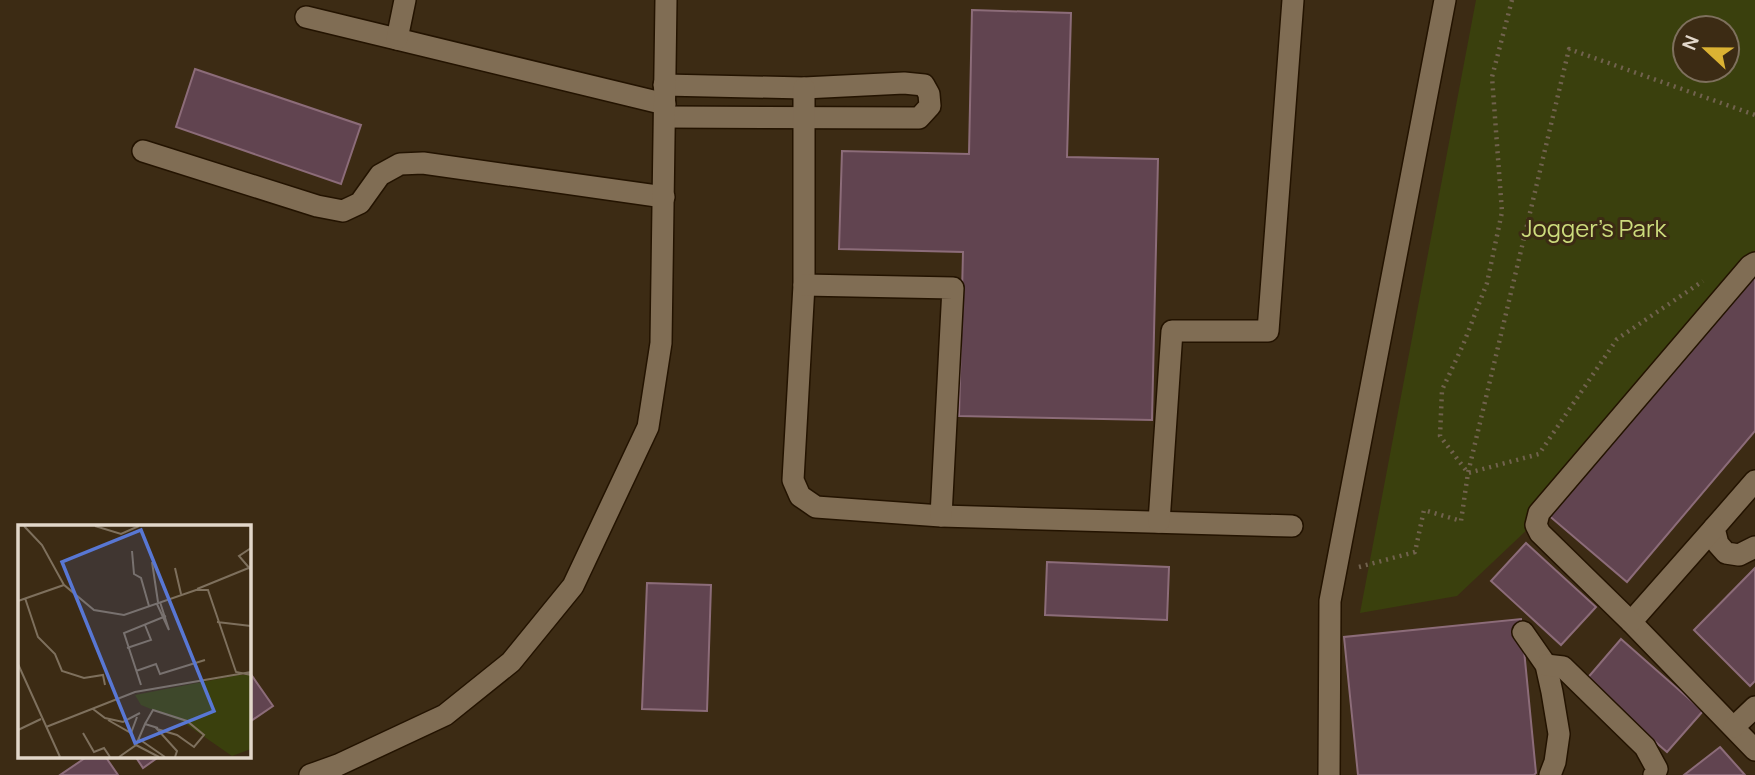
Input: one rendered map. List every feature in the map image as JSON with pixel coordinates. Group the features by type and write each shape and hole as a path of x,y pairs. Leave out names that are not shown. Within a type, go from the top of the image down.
{"street":[{"path":"397,39 405,0"},
{"path":"310,775 338,765 445,715 512,662 573,586 648,427 661,343 666,0"},
{"path":"1159,523 1172,331 1268,331 1293,0"},
{"path":"1329,775 1329,601 1445,0"},
{"path":"306,17 665,102 804,117 919,118 930,106 929,94 924,85 904,83 804,88 665,102"},
{"path":"804,88 804,285 793,481 800,496 816,507 941,516 1292,526"},
{"path":"143,152 317,206 343,211 360,203 380,175 400,164 423,163 664,197"},
{"path":"1755,263 1539,513 1536,525 1540,533 1755,750"},
{"path":"804,285 953,288 941,516"},
{"path":"1631,622 1755,481"},
{"path":"1714,528 1718,544 1726,554 1739,555 1755,547"},
{"path":"1522,632 1546,665 1559,734 1550,775"},
{"path":"1546,665 1563,667 1644,747 1657,769 1654,775"},
{"path":"1734,727 1755,707"}],"path":[{"path":"1468,473 1440,436 1442,390 1487,283 1502,212 1492,77 1512,0"},
{"path":"1335,573 1415,552 1424,510 1461,521 1468,473 1569,49 1755,115"},
{"path":"1468,473 1539,454 1617,340 1710,276"}],"green space":[{"name":"Jogger's Park","path":"1476,0 1755,0 1755,294 1624,438 1457,596 1360,613"}],"building":[{"path":"972,10 1071,13 1067,157 1158,159 1152,420 959,416 963,252 839,249 842,151 969,154"},
{"path":"195,69 361,125 341,184 176,127"},
{"path":"1755,270 1755,431 1627,582 1547,514"},
{"path":"1526,543 1596,607 1561,645 1491,581"},
{"path":"1047,562 1169,567 1167,620 1045,615"},
{"path":"1755,568 1755,681 1750,686 1694,630"},
{"path":"647,583 711,585 707,711 642,709"},
{"path":"1521,619 1536,773 1534,775 1358,775 1344,637"},
{"path":"1621,639 1703,711 1667,752 1585,681"},
{"path":"250,673 273,706 250,722"},
{"path":"1720,747 1745,775 1684,775"},
{"path":"85,758 106,758 118,775 60,775"},
{"path":"136,758 157,758 143,768"}]}
